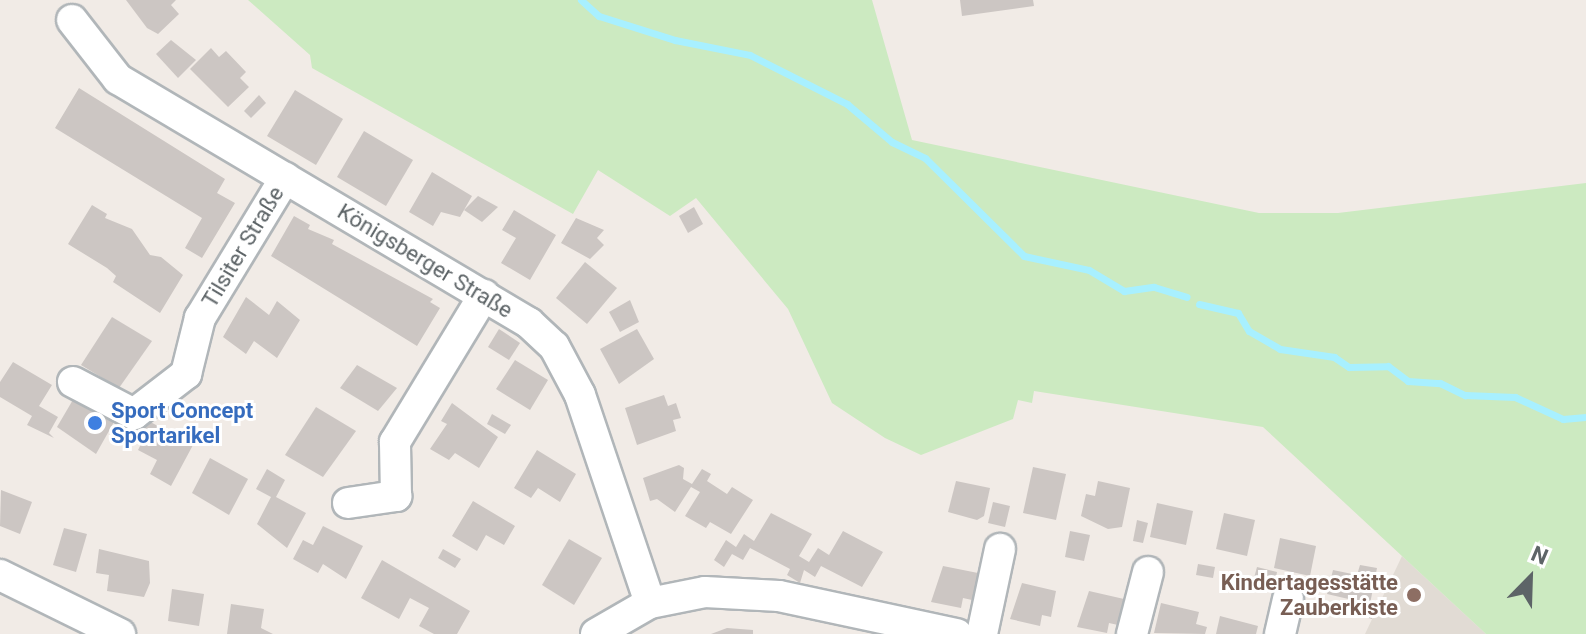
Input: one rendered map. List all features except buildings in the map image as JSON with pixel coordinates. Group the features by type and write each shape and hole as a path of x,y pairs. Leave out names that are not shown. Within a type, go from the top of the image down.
{"street":[{"name":"Königsberger Straße","path":"72,20 118,79 529,323 566,363 650,603"},
{"name":"Tilsiter Straße","path":"73,382 134,414 186,374 200,318 285,178"},
{"path":"348,503 396,496 395,442 484,295"},
{"path":"982,634 1000,549"},
{"path":"1132,634 1148,572"},
{"path":"0,575 120,634"},
{"path":"596,634 650,603 705,592 779,596 957,634"},
{"path":"1280,634 1288,599"}],"shaded area":[{"name":"Kindertagesstätte Zauberkiste","path":"1402,556 1486,634 1365,634"}],"green space":[{"path":"248,0 872,0 912,140 1259,213 1338,213 1586,183 1586,634 1486,634 1263,427 1034,391 1032,403 1018,400 1013,419 921,455 885,438 832,403 788,309 696,198 670,216 598,170 573,214 312,68 310,55"}],"waterway":[{"path":"581,0 599,16 675,40 750,55 847,104 892,142 925,158 1024,256 1089,270 1124,291 1154,287 1186,297"},
{"path":"1199,304 1238,313 1249,331 1280,349 1334,357 1349,367 1388,366 1408,381 1440,383 1465,395 1515,397 1563,419 1586,417"}],"place":[{"name":"Sport Concept Sportarikel","path":"95,423"},
{"name":"Kindertagesstätte Zauberkiste","path":"1414,595"}]}
